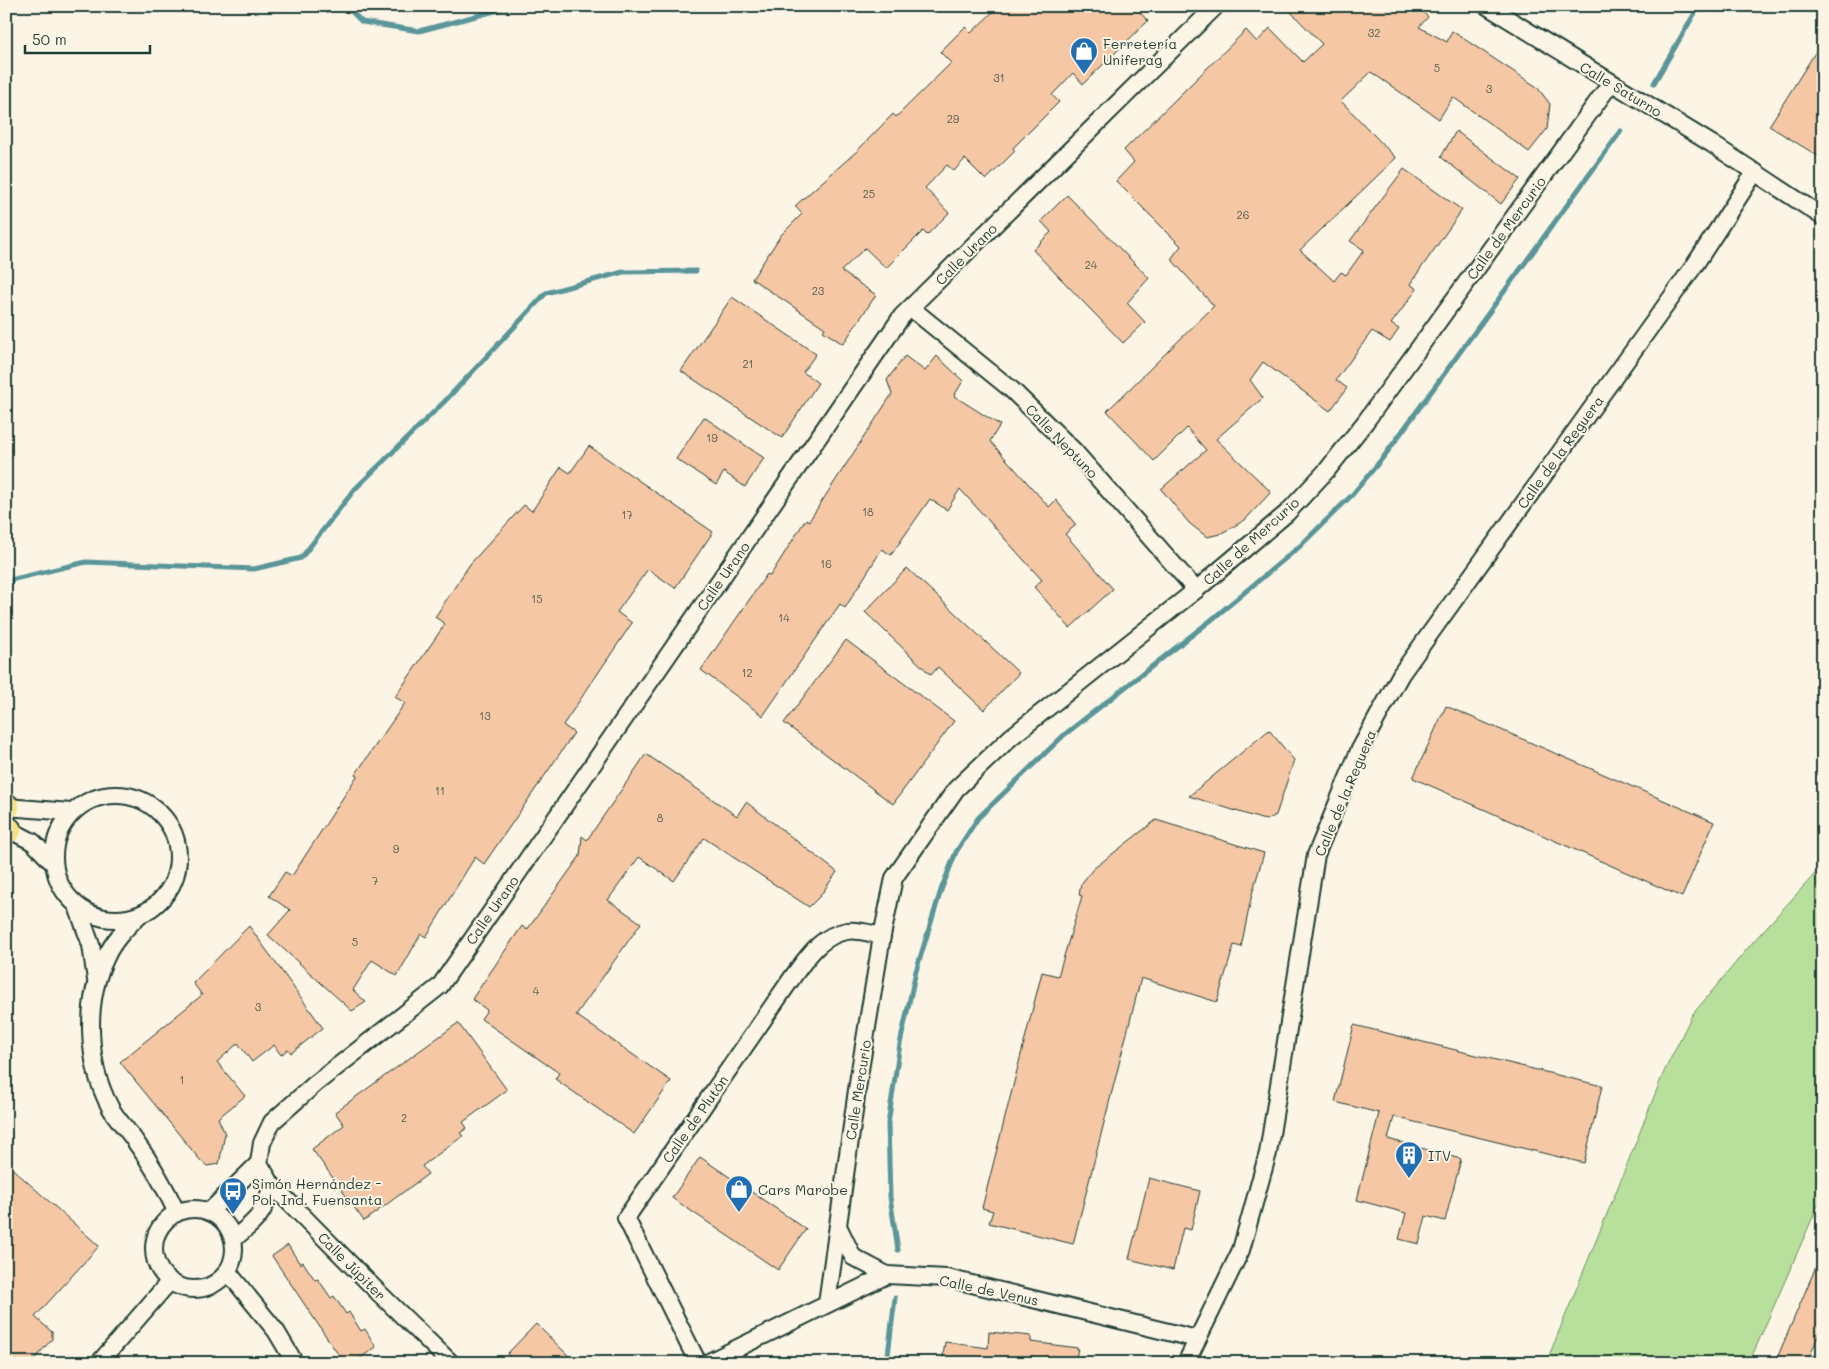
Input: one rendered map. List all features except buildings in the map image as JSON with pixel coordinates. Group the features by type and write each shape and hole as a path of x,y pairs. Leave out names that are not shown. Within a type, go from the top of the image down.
{"street":[{"name":"Calle Urano","path":"259,1163 262,1143 272,1122 315,1084 440,986 902,316 1216,6"},
{"name":"Calle Saturno","path":"1487,6 1755,172 1823,217"},
{"name":"Calle de Mercurio","path":"894,878 956,789 1011,737 1196,590 1287,513 1328,469 1366,421 1611,82"},
{"name":"Calle de la Reguera","path":"1186,1363 1241,1250 1268,1153 1316,855 1359,751 1401,674 1694,266 1755,172"},
{"name":"Calle Neptuno","path":"911,308 1012,390 1075,452 1196,590"},
{"path":"107,794 127,795 146,802 162,815 173,832 178,852 177,872 169,890 156,906 138,916 122,920 106,919 90,914 77,906 65,894 57,879 53,863 54,844 60,827 71,812 88,801 107,794"},
{"path":"7,818 71,812"},
{"path":"7,818 53,863"},
{"name":"Calle Mercurio","path":"827,1303 859,1076 882,936 894,878"},
{"path":"77,906 91,945 96,980"},
{"path":"138,916 120,934 106,956 96,980 93,994 92,1040 95,1068 102,1091 112,1110 159,1176 177,1213"},
{"name":"Calle de Plutón","path":"698,1363 626,1218 794,975 812,952 822,941 848,930 882,936"},
{"name":"Calle Júpiter","path":"259,1163 272,1185 451,1363"},
{"path":"209,1212 259,1163"},
{"path":"233,1239 249,1228 260,1216 267,1203 272,1185"},
{"path":"193,1210 209,1212 224,1223 233,1239 234,1256 228,1272 211,1286 201,1289 180,1287 170,1282 161,1272 155,1259 154,1246 158,1232 166,1221 177,1213 193,1210"},
{"path":"838,1226 853,1257 887,1274"},
{"path":"228,1272 276,1331 295,1363"},
{"name":"Calle de Venus","path":"707,1363 887,1274 947,1278 1197,1339"},
{"path":"99,1363 170,1282"}],"green space":[{"path":"1823,865 1823,1194 1749,1363 1546,1363 1663,1074 1692,1015 1753,942"}],"waterway":[{"path":"346,6 362,22 419,31 514,6"},
{"path":"1654,83 1699,6"},
{"path":"898,1250 890,1197 888,1124 900,1044 916,971 941,890 956,852 978,818 1064,735 1210,621 1299,547 1352,495 1385,455 1621,131"},
{"path":"6,581 86,562 254,569 301,558 355,489 445,401 546,293 623,272 696,271"},
{"path":"887,1363 895,1298"}],"place":[{"name":"Ferretería Uniferag","path":"1084,75"},
{"name":"ITV","path":"1409,1179"},
{"name":"Cars Marobe","path":"739,1213"},
{"name":"Simón Hernández - Pol. Ind. Fuensanta","path":"233,1215"}]}
